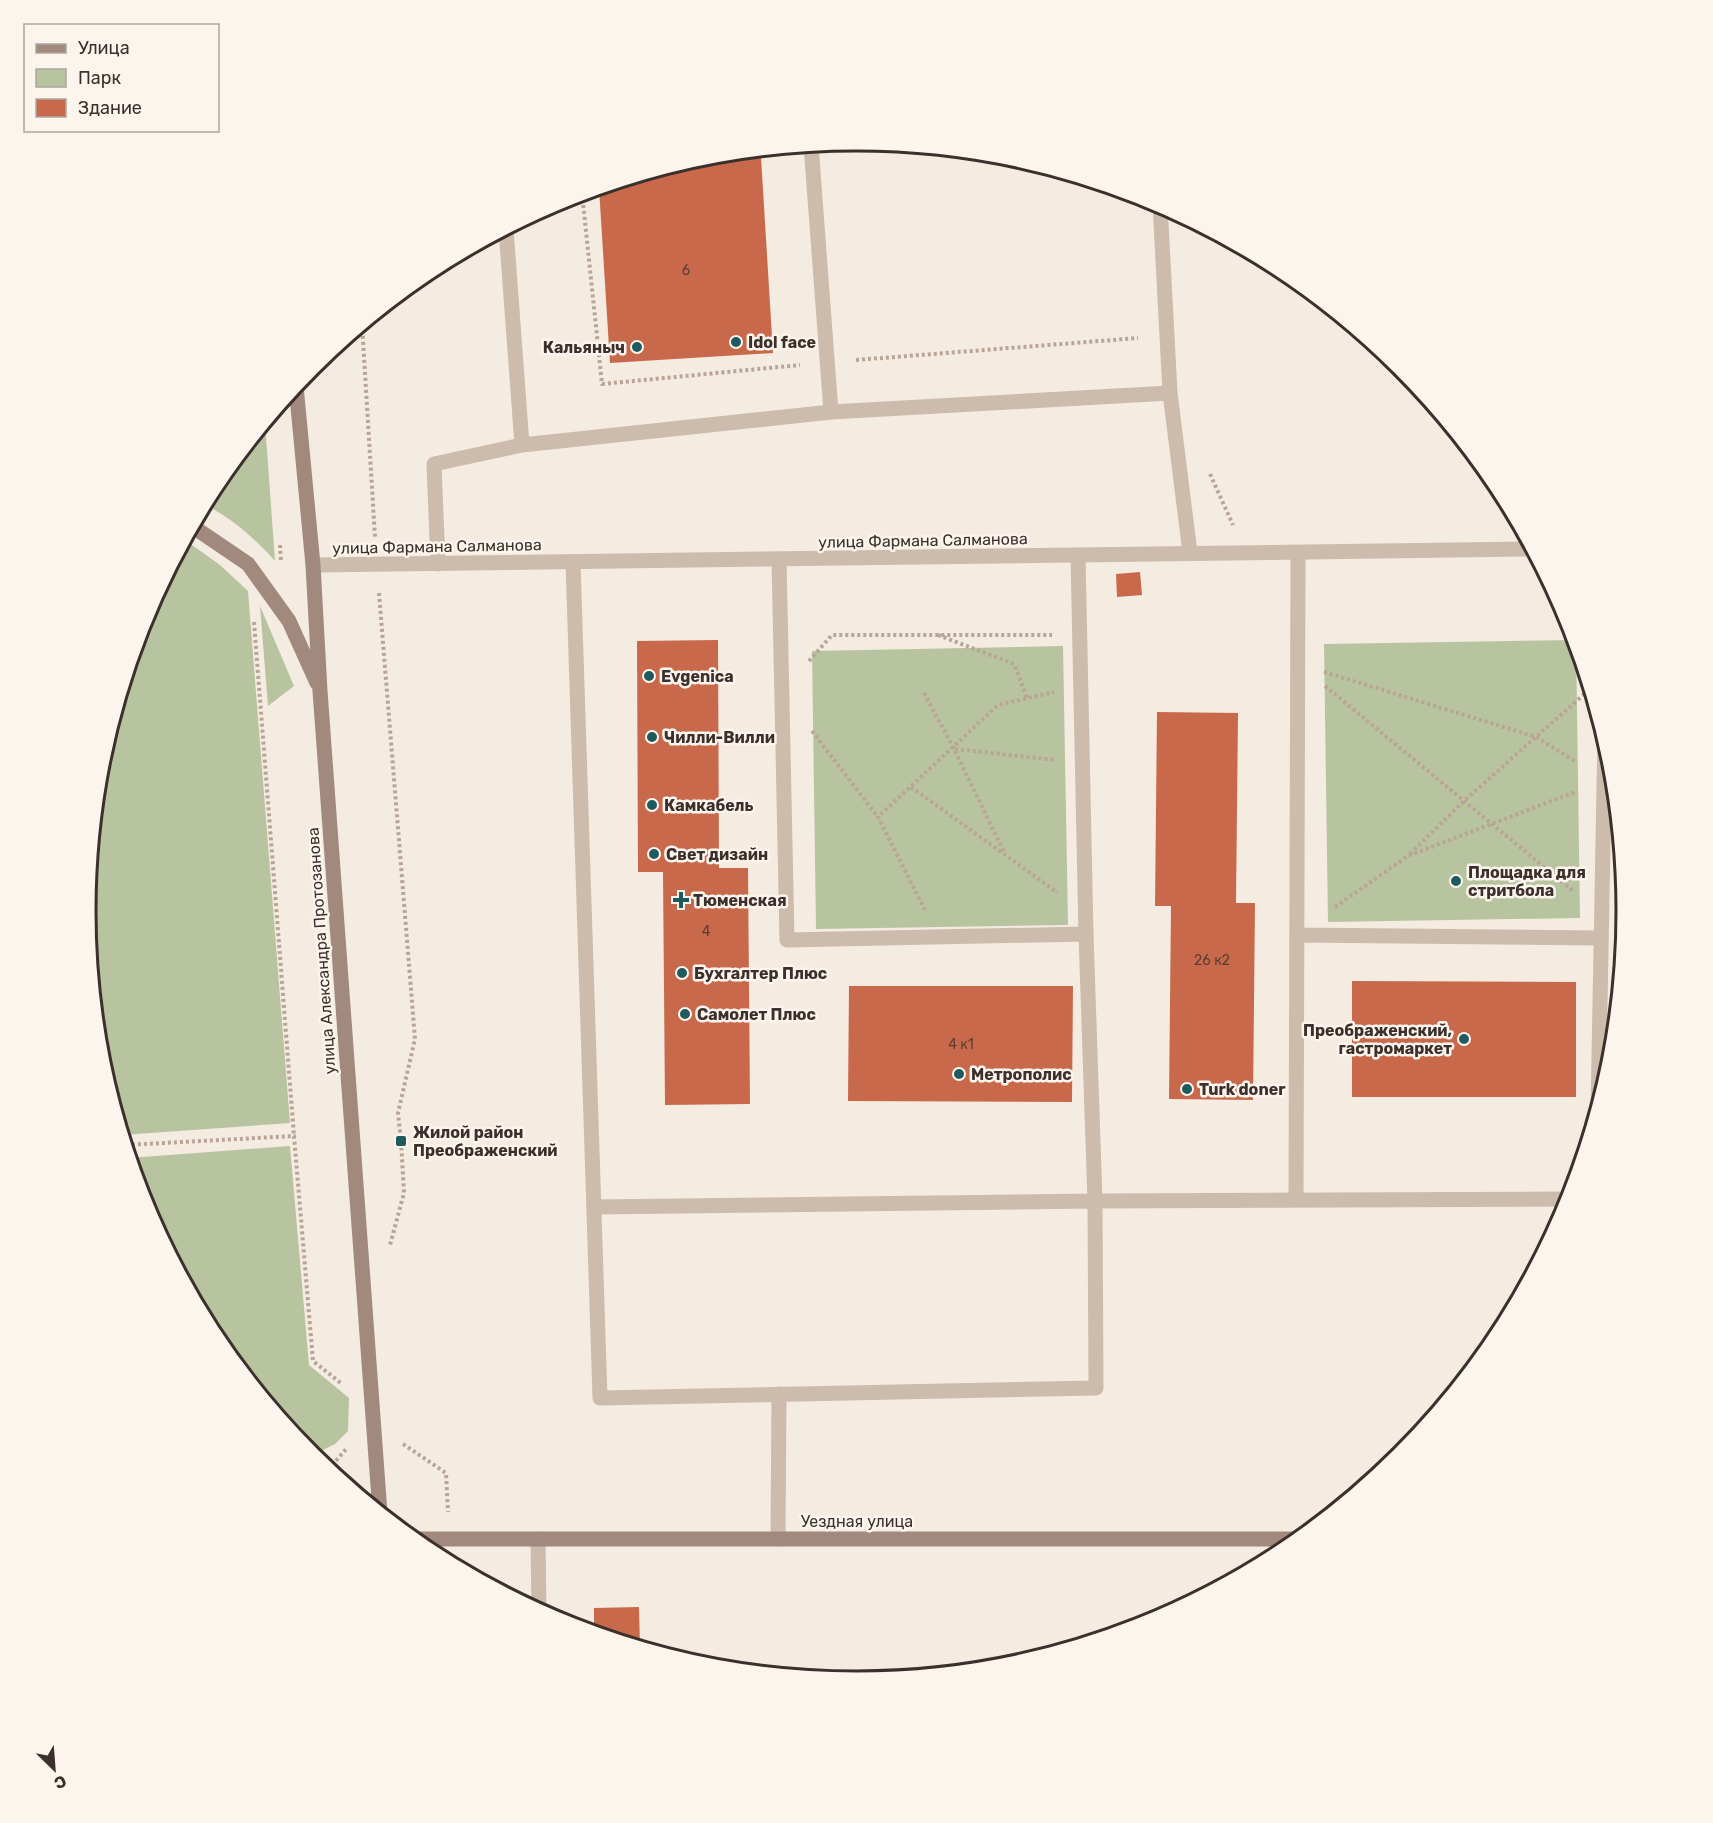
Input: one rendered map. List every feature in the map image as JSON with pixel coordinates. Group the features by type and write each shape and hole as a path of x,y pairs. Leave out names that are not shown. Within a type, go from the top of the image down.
{"street":[{"path":"812,153 831,412"},
{"path":"1161,215 1170,393 1190,553"},
{"path":"507,236 522,445"},
{"path":"438,564 434,464 522,445 831,412 1170,393"},
{"name":"улица Александра Протозанова","path":"297,397 313,565 320,691 379,1503"},
{"path":"198,530 248,564 289,621 320,691"},
{"name":"улица Фармана Салманова","path":"313,565 1525,549"},
{"path":"1296,1200 1298,553"},
{"path":"573,562 600,1398 1096,1388 1095,1201 1085,913 1078,556"},
{"path":"779,559 787,940 1086,934"},
{"path":"1599,1075 1604,776"},
{"path":"1297,934 1601,938"},
{"path":"594,1207 1095,1201 1561,1199"},
{"path":"778,1539 779,1394"},
{"name":"Уездная улица","path":"427,1539 1286,1539"},
{"path":"538,1539 539,1602"}],"path":[{"path":"363,334 376,564 415,1039 398,1113 404,1193 389,1249"},
{"path":"1206,466 1234,527"},
{"path":"280,539 281,562 252,599 313,1361 346,1386"},
{"path":"936,634 1014,664 1028,700"},
{"path":"939,937 878,817 782,691 832,635 1079,635"},
{"path":"1298,664 1536,737 1604,781"},
{"path":"1298,664 1493,823 1601,915"},
{"path":"878,817 954,749 998,705 1028,700 1080,684"},
{"path":"924,693 1005,855"},
{"path":"1297,934 1408,856 1465,800 1585,694"},
{"path":"954,749 1082,763"},
{"path":"1408,856 1604,781"},
{"path":"911,787 1085,913"},
{"path":"133,1145 294,1136"},
{"path":"402,1443 446,1473 450,1539"},
{"path":"334,1463 348,1447"}],"green space":[{"path":"266,433 275,561 259,544 212,509"},
{"path":"191,544 220,565 248,591 290,1123 130,1134 111,1060 103,1011 96,911 103,812 111,763 136,667 174,575"},
{"path":"260,606 294,686 268,706"},
{"path":"1567,640 1576,665 1580,918 1328,922 1324,644"},
{"path":"1063,646 1068,925 816,929 812,651"},
{"path":"290,1146 309,1365 349,1398 348,1431 335,1444 321,1451 319,1449 285,1413 224,1334 174,1248 137,1157"}],"building":[{"path":"761,158 773,353 610,363 599,196 660,177"},
{"path":"1140,572 1142,595 1117,597 1116,574"},
{"path":"718,640 719,868 748,868 750,1104 665,1105 663,872 638,872 637,641"},
{"path":"1157,712 1238,713 1236,903 1255,903 1253,1100 1169,1099 1171,906 1155,906"},
{"name":"Преображенский, гастромаркет","path":"1352,981 1576,982 1576,1097 1352,1097"},
{"path":"849,986 1073,986 1072,1102 848,1101"},
{"path":"639,1607 640,1640 594,1625 594,1608"}],"place":[{"name":"Idol face","path":"736,342"},
{"name":"Кальяныч","path":"637,347"},
{"name":"Evgenica","path":"649,676"},
{"name":"Чилли-Вилли","path":"652,737"},
{"name":"Камкабель","path":"652,805"},
{"name":"Свет дизайн","path":"654,854"},
{"name":"Площадка для стритбола","path":"1456,881"},
{"name":"Тюменская","path":"681,900"},
{"name":"Бухгалтер Плюс","path":"682,973"},
{"name":"Самолет Плюс","path":"685,1014"},
{"name":"Преображенский, гастромаркет","path":"1464,1039"},
{"name":"Метрополис","path":"959,1074"},
{"name":"Turk doner","path":"1187,1089"},
{"name":"Жилой район Преображенский","path":"401,1141"}]}
